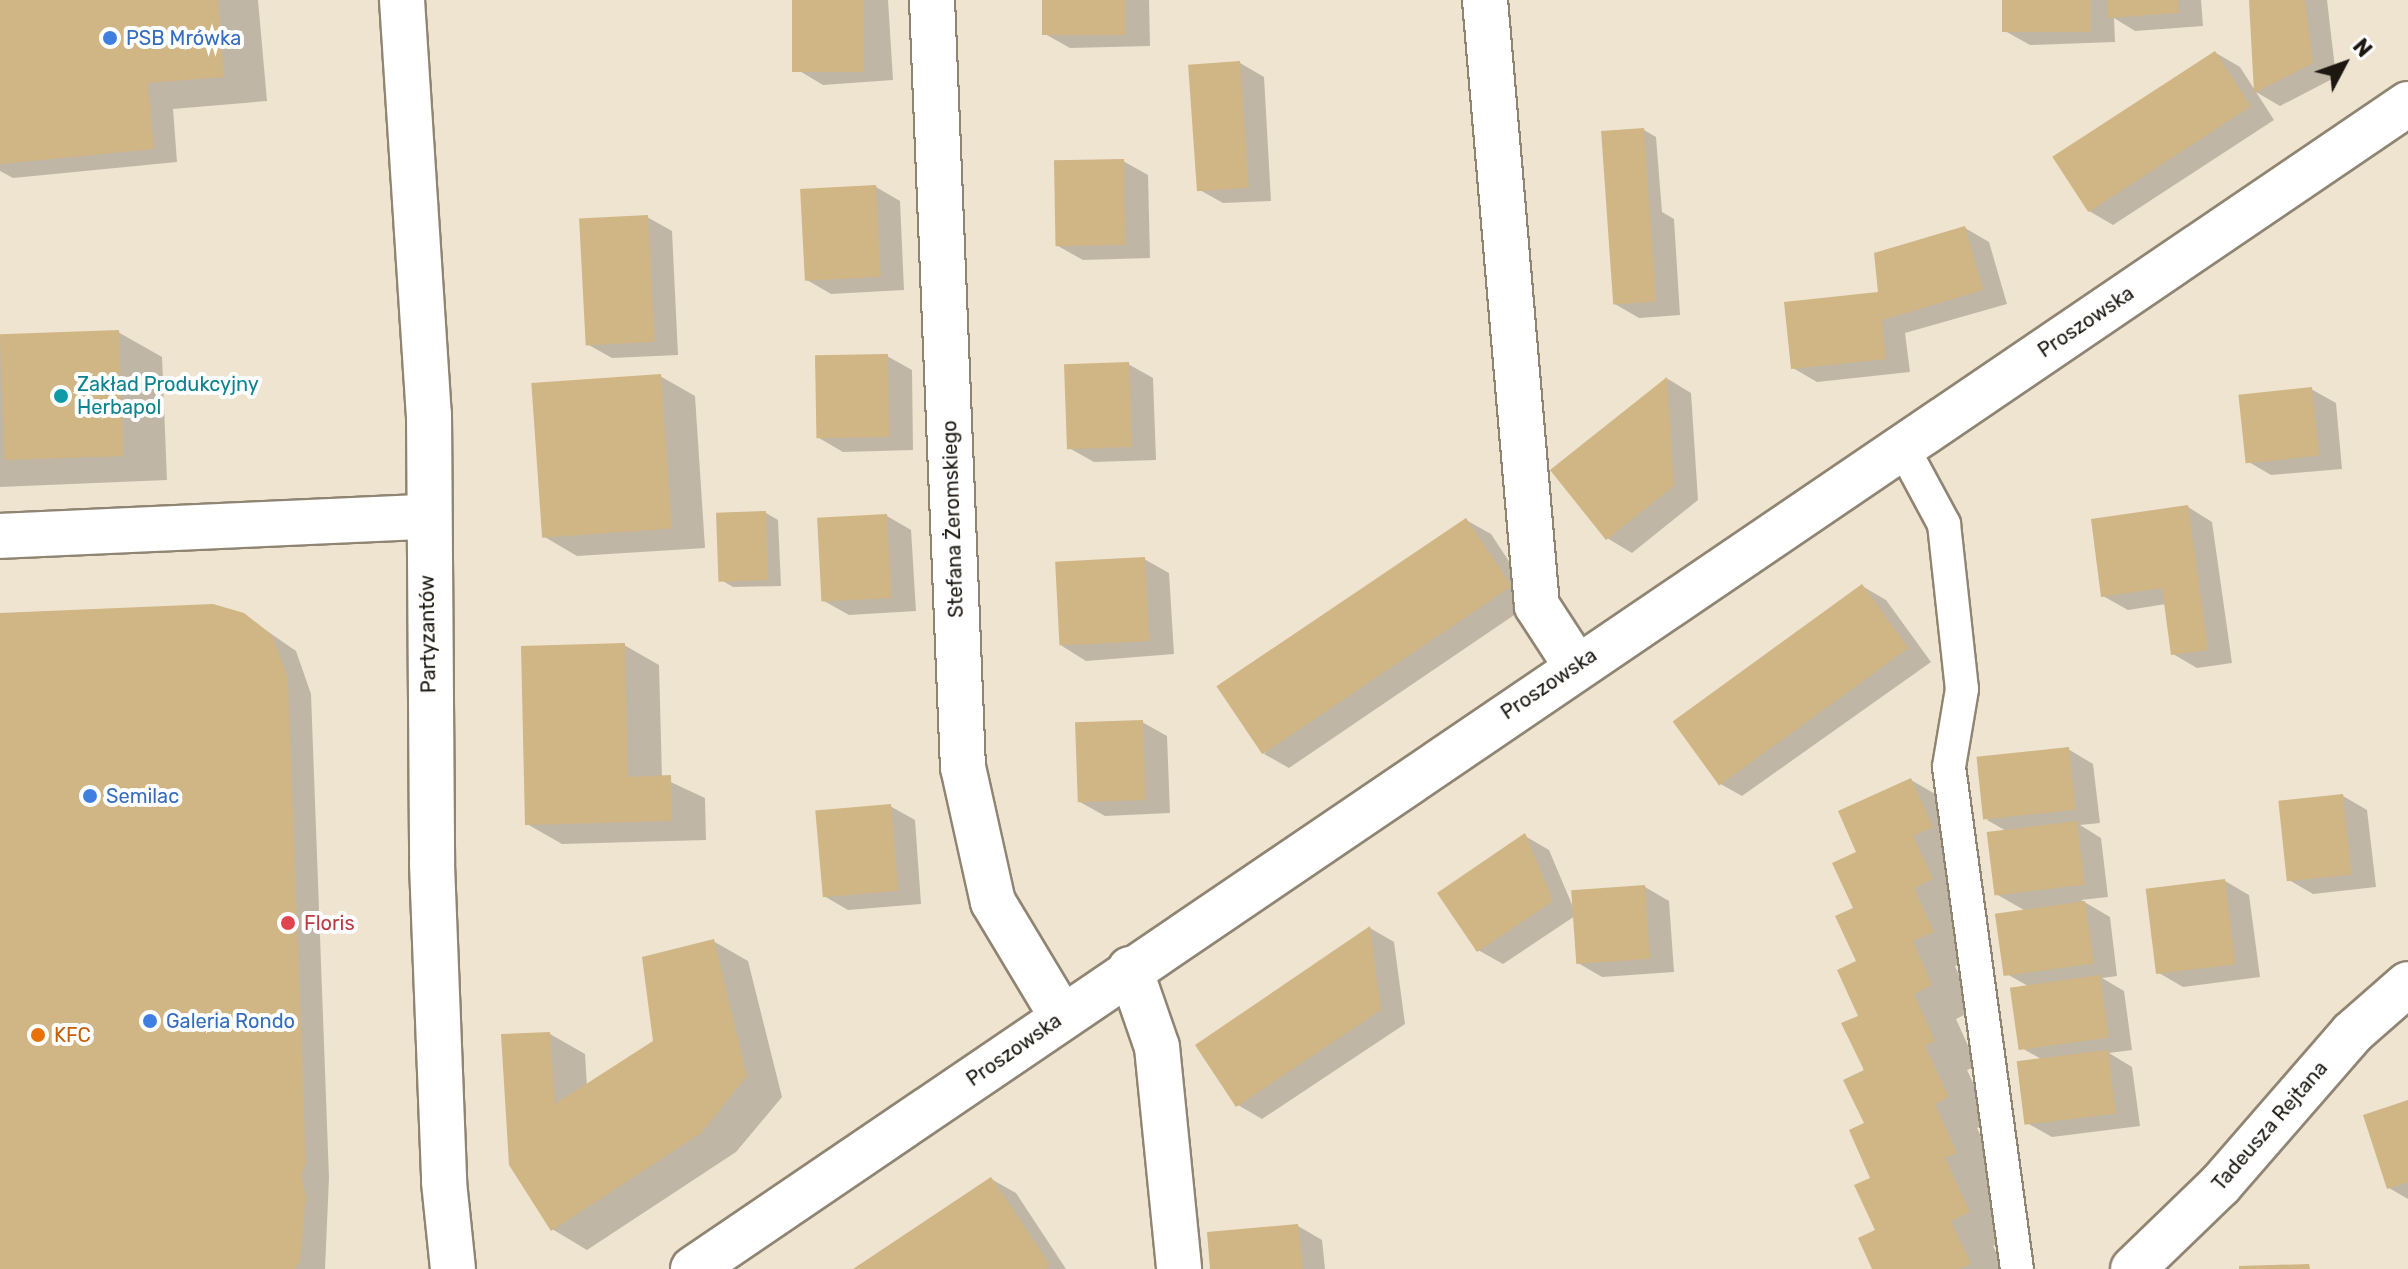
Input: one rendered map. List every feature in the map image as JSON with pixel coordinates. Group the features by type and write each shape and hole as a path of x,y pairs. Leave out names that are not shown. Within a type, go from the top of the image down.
{"street":[{"name":"Partyzantów","path":"402,0 429,414 426,517 432,864 444,1182 453,1269"},
{"name":"Stefana Żeromskiego","path":"932,0 963,767 993,902 1062,1017"},
{"path":"1485,0 1537,606 1576,666"},
{"name":"Proszowska","path":"693,1269 1576,666 2408,104"},
{"path":"0,536 426,517"},
{"path":"1130,969 1157,1047 1179,1269"},
{"name":"Tadeusza Rejtana","path":"2133,1269 2220,1185 2352,1033 2408,984"}],"lane":[{"path":"1902,446 1944,524 1962,689 1949,767 2017,1269"}],"building":[{"name":"PSB Mrówka","path":"0,0 218,0 224,77 148,83 154,149 0,164"},
{"path":"792,0 864,0 864,72 792,72"},
{"path":"1042,0 1125,0 1125,35 1042,35"},
{"path":"2002,0 2090,0 2090,32 2002,32"},
{"path":"2107,0 2178,0 2179,13 2108,18"},
{"path":"2249,0 2305,0 2313,63 2254,93"},
{"path":"2215,51 2251,106 2088,212 2052,157"},
{"path":"1240,61 1249,188 1197,191 1188,65"},
{"path":"1644,128 1656,302 1613,305 1601,131"},
{"path":"1124,159 1126,245 1056,246 1054,160"},
{"path":"876,185 881,277 805,281 800,189"},
{"path":"648,215 655,342 586,345 579,219"},
{"path":"1965,226 1983,290 1882,320 1886,359 1791,369 1784,302 1878,292 1874,253"},
{"name":"Zakład Produkcyjny Herbapol","path":"119,330 123,456 4,460 0,334"},
{"path":"888,354 889,437 816,438 815,355"},
{"path":"1129,362 1132,447 1067,449 1064,364"},
{"path":"661,374 672,529 542,538 531,383"},
{"path":"1667,377 1674,486 1606,540 1550,470"},
{"path":"2312,387 2319,456 2246,463 2238,395"},
{"path":"2188,505 2208,650 2171,655 2162,588 2101,597 2091,519"},
{"path":"766,511 768,580 718,582 716,513"},
{"path":"887,514 891,598 821,602 817,518"},
{"path":"1466,518 1512,586 1262,754 1216,686"},
{"path":"1145,557 1149,641 1060,646 1055,562"},
{"path":"1862,584 1908,648 1719,785 1673,722"},
{"name":"Galeria Rondo","path":"213,604 244,613 272,635 288,678 306,1164 301,1175 306,1197 300,1261 295,1269 0,1269 0,613"},
{"path":"625,643 628,777 671,775 672,821 525,825 521,646"},
{"path":"1143,720 1146,800 1078,802 1075,722"},
{"path":"2069,747 2076,810 1983,819 1977,757"},
{"path":"1911,778 1933,827 1913,836 1933,879 1914,888 1934,932 1913,941 1932,985 1914,994 1935,1041 1925,1046 1949,1097 1935,1104 1957,1153 1945,1158 1970,1212 1951,1221 1971,1264 1959,1269 1872,1269 1858,1238 1875,1230 1854,1185 1870,1178 1849,1130 1864,1123 1843,1080 1864,1070 1841,1023 1858,1016 1837,970 1856,961 1835,916 1853,908 1832,863 1856,852 1838,811"},
{"path":"2343,794 2351,875 2287,881 2278,801"},
{"path":"891,804 899,891 823,897 815,811"},
{"path":"2077,821 2085,885 1994,896 1987,832"},
{"path":"1525,833 1553,901 1477,952 1437,893"},
{"path":"2225,879 2235,964 2156,974 2146,889"},
{"path":"1645,885 1650,959 1576,964 1571,890"},
{"path":"2085,901 2094,963 2004,976 1995,914"},
{"path":"1370,926 1381,1010 1236,1107 1195,1045"},
{"path":"714,939 747,1076 701,1133 551,1231 509,1165 501,1034 550,1032 555,1104 653,1041 642,957"},
{"path":"2100,975 2109,1037 2019,1050 2010,988"},
{"path":"2108,1050 2116,1114 2024,1125 2017,1061"},
{"path":"2408,1100 2408,1182 2387,1189 2363,1115"},
{"path":"991,1177 1050,1265 1045,1269 853,1269"},
{"path":"1298,1224 1303,1269 1210,1269 1207,1232"},
{"path":"2309,1264 2310,1269 2239,1269 2239,1266"}],"place":[{"name":"PSB Mrówka","path":"110,38"},
{"name":"Zakład Produkcyjny Herbapol","path":"61,396"},
{"name":"Semilac","path":"90,796"},
{"name":"Floris","path":"288,923"},
{"name":"Galeria Rondo","path":"150,1021"},
{"name":"KFC","path":"38,1035"}]}
